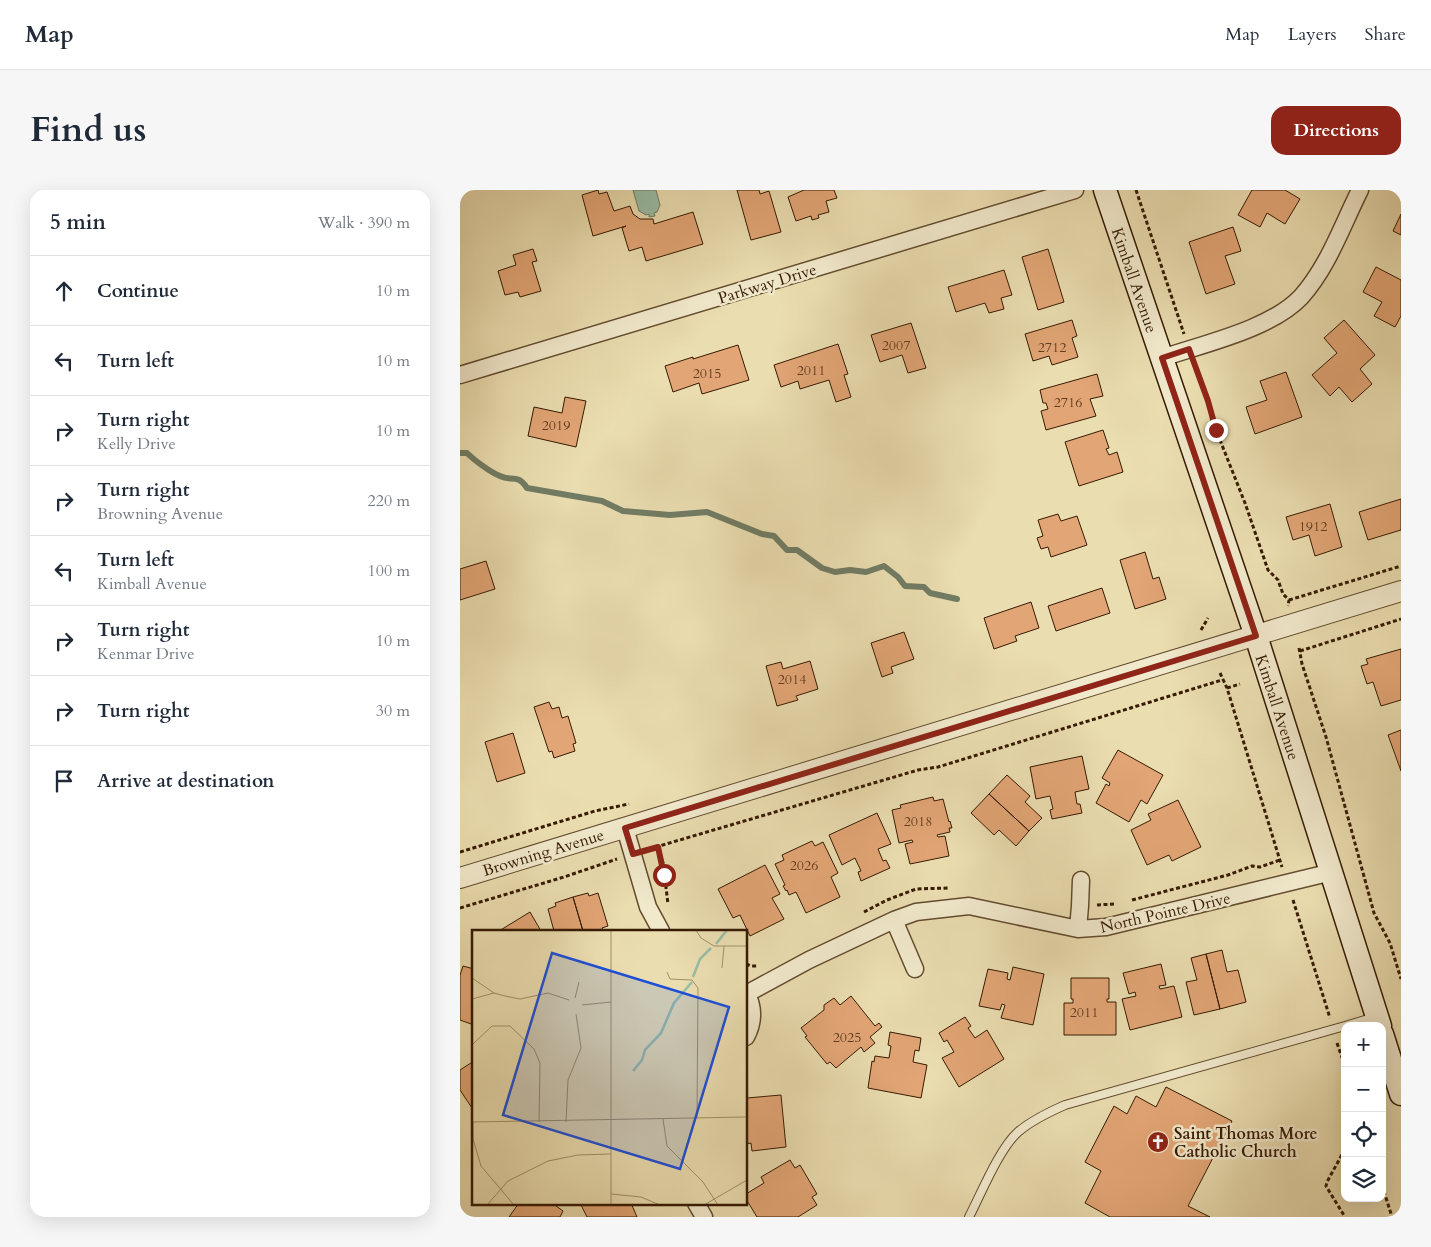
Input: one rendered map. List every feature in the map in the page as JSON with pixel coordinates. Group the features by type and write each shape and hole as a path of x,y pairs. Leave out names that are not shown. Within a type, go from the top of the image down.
{"main road":[{"name":"Kimball Avenue","path":"1105,190 1256,636 1379,1022"},
{"name":"Kimball Avenue","path":"1386,1045 1401,1094"}],"street":[{"name":"Parkway Drive","path":"460,375 1075,190"},
{"path":"1162,358 1256,326 1286,309 1300,298 1322,267 1360,190"},
{"name":"Browning Avenue","path":"460,878 1401,591"},
{"path":"625,828 648,906 660,930"},
{"name":"North Pointe Drive","path":"748,992 809,960 894,920 916,912 969,906 989,908 1025,918 1078,928 1106,927 1332,872"},
{"path":"1078,928 1081,880"},
{"path":"894,920 915,969"},
{"path":"748,996 752,1007 752,1022 748,1032"},
{"path":"697,1204 704,1217"}],"lane":[{"path":"969,1217 999,1158 1018,1133 1041,1116 1066,1104 1341,1027"}],"path":[{"path":"1136,190 1208,401 1216,430 1245,503 1268,570 1278,580 1283,594 1289,600"},
{"path":"1289,600 1401,566"},
{"path":"1288,606 1289,600"},
{"path":"1401,619 1300,649 1302,664 1326,737 1374,913 1390,943 1401,979"},
{"path":"1295,667 1302,664"},
{"path":"460,908 564,878 633,854 918,770 938,767 1222,680"},
{"path":"1227,688 1240,684"},
{"path":"658,847 663,863 669,911"},
{"path":"1341,1156 1326,1186 1345,1217"},
{"path":"1386,1198 1392,1217"}],"shaded area":[{"path":"633,190 656,190 660,205 657,212 654,213 655,216 649,217 649,214 646,215 639,211"}],"building":[{"path":"598,190 599,194 607,192 614,211 630,206 633,214 640,219 653,219 654,224 693,212 703,244 646,261 642,247 629,251 622,228 626,226 593,236 582,195"},
{"path":"737,190 759,190 760,194 769,191 781,232 751,240"},
{"path":"804,190 834,190 837,198 826,201 829,212 818,215 819,218 812,220 811,216 796,221 788,197"},
{"path":"1252,190 1285,190 1300,199 1285,224 1267,213 1260,227 1238,215"},
{"path":"1401,214 1401,235 1393,231"},
{"path":"1233,227 1241,251 1225,256 1235,284 1206,294 1189,242"},
{"path":"533,249 537,261 532,262 541,291 520,297 518,292 505,295 498,271 516,265 513,255"},
{"path":"1048,249 1064,302 1038,310 1022,257"},
{"path":"1376,267 1401,280 1401,316 1395,327 1374,316 1382,302 1363,292"},
{"path":"1004,270 1012,295 1001,298 1004,309 989,313 985,303 956,312 948,287"},
{"path":"1072,320 1077,336 1072,338 1078,357 1052,365 1049,356 1033,361 1025,334"},
{"path":"1344,320 1375,355 1360,369 1372,384 1352,402 1339,387 1330,396 1312,375 1337,353 1324,338"},
{"path":"911,323 926,368 908,373 902,355 880,362 871,335"},
{"path":"838,344 848,374 844,375 851,397 836,402 829,380 800,389 798,381 781,387 774,365"},
{"path":"738,345 749,380 702,394 699,383 673,392 665,366"},
{"path":"1286,372 1302,417 1255,434 1246,407 1267,400 1260,381"},
{"path":"1097,374 1103,396 1090,399 1096,416 1046,430 1041,411 1048,409 1046,403 1043,403 1040,390"},
{"path":"565,397 586,401 576,447 528,436 534,407 562,413"},
{"path":"1103,430 1109,448 1106,449 1109,455 1117,452 1123,472 1079,486 1065,442"},
{"path":"1401,499 1401,530 1368,540 1359,512"},
{"path":"1330,504 1342,547 1315,556 1309,535 1293,540 1286,517"},
{"path":"1058,514 1061,521 1077,516 1087,545 1051,557 1048,547 1041,549 1037,538 1043,536 1038,520"},
{"path":"1145,552 1153,579 1159,577 1166,599 1135,609 1120,560"},
{"path":"486,561 495,589 460,600 460,569"},
{"path":"1102,588 1110,613 1056,631 1048,606"},
{"path":"1031,602 1039,628 1015,636 1017,641 994,649 984,618"},
{"path":"904,632 914,659 891,667 893,673 882,677 871,643"},
{"path":"1401,649 1401,700 1381,706 1373,682 1367,684 1361,666 1368,664 1366,659"},
{"path":"810,661 818,689 796,696 798,700 777,706 766,666 781,662 783,669"},
{"path":"549,702 552,709 559,707 562,718 568,716 576,743 573,744 575,751 554,758 552,751 549,752 534,707"},
{"path":"1401,730 1401,771 1388,735"},
{"path":"513,733 525,773 497,782 485,742"},
{"path":"1118,750 1163,775 1147,804 1141,800 1129,822 1096,803 1106,784 1109,786 1110,783 1102,778"},
{"path":"1082,756 1089,789 1075,792 1077,804 1080,804 1082,813 1052,819 1050,810 1053,809 1050,796 1036,799 1030,767"},
{"path":"1007,775 1030,796 1025,802 1042,818 1029,831 989,794"},
{"path":"989,794 1029,831 1016,846 999,830 994,835 971,813"},
{"path":"933,797 934,801 943,799 952,828 949,828 950,832 937,835 938,837 945,836 949,856 910,864 905,844 913,842 912,840 899,843 892,810 901,808 900,805"},
{"path":"1178,800 1201,847 1172,861 1169,855 1147,865 1131,830 1151,820 1148,814"},
{"path":"877,813 891,844 878,849 883,861 886,860 890,868 861,881 858,872 861,871 855,858 842,865 829,835"},
{"path":"812,841 815,846 823,842 838,873 831,877 840,897 806,913 796,892 789,895 786,891 775,864 784,860 782,855"},
{"path":"765,865 780,894 772,898 784,919 750,936 740,915 733,918 718,889"},
{"path":"588,893 589,896 598,893 608,926 602,928 603,930 583,930 573,897"},
{"path":"573,897 583,930 554,930 548,909 556,906 555,903"},
{"path":"530,912 540,930 501,930"},
{"path":"1222,950 1227,972 1238,970 1246,1002 1220,1009 1206,954"},
{"path":"1206,954 1220,1009 1194,1015 1186,982 1197,980 1191,958"},
{"path":"1161,964 1166,985 1159,986 1160,989 1174,986 1182,1017 1130,1030 1122,999 1136,996 1135,992 1129,994 1123,973"},
{"path":"463,966 472,968 472,1024 460,1020 460,975"},
{"path":"1013,967 1044,974 1033,1025 1001,1018 1005,1005 1002,1004 1000,1010 979,1006 988,969 1008,973 1007,979 1010,980"},
{"path":"1071,978 1109,978 1109,999 1107,999 1107,1002 1116,1002 1116,1035 1064,1035 1064,1003 1073,1003 1073,999 1071,999"},
{"path":"851,996 875,1026 879,1023 882,1027 870,1037 875,1043 864,1052 861,1047 836,1068 830,1062 827,1064 805,1037 807,1036 801,1028 824,1010 824,1005 834,998 840,1005"},
{"path":"965,1017 971,1026 968,1028 975,1038 987,1030 1004,1059 959,1087 942,1058 954,1052 947,1040 944,1042 939,1033"},
{"path":"890,1032 921,1038 919,1051 915,1050 913,1062 927,1065 921,1098 868,1088 872,1061 874,1062 875,1056 889,1058 891,1046 888,1045"},
{"path":"472,1062 472,1108 460,1090 460,1070"},
{"name":"Saint Thomas More Catholic Church","path":"1166,1087 1232,1121 1188,1206 1210,1217 1110,1217 1085,1203 1101,1171 1085,1162 1114,1106 1127,1114 1136,1096 1156,1107"},
{"path":"781,1095 786,1147 752,1151 751,1143 748,1144 748,1098"},
{"path":"790,1160 795,1168 800,1165 817,1194 812,1197 817,1205 798,1217 757,1217 748,1202 748,1193 764,1183 761,1177"},
{"path":"518,1204 553,1204 563,1211 560,1217 509,1217"},
{"path":"580,1204 631,1204 637,1217 587,1217"}],"waterway":[{"path":"460,453 467,453 482,466 504,478 517,479 527,488 602,501 623,511 670,515 707,512 762,534 774,536 787,550 797,550 822,568 835,572 850,570 866,572 884,566 898,577 905,586 924,587 930,593 957,599"}],"place":[{"name":"Saint Thomas More Catholic Church","path":"1158,1142"}],"route":[{"path":"664,875 663,863 658,847 633,854 625,828 1256,636 1162,358 1189,349 1208,401 1216,430"}]}
